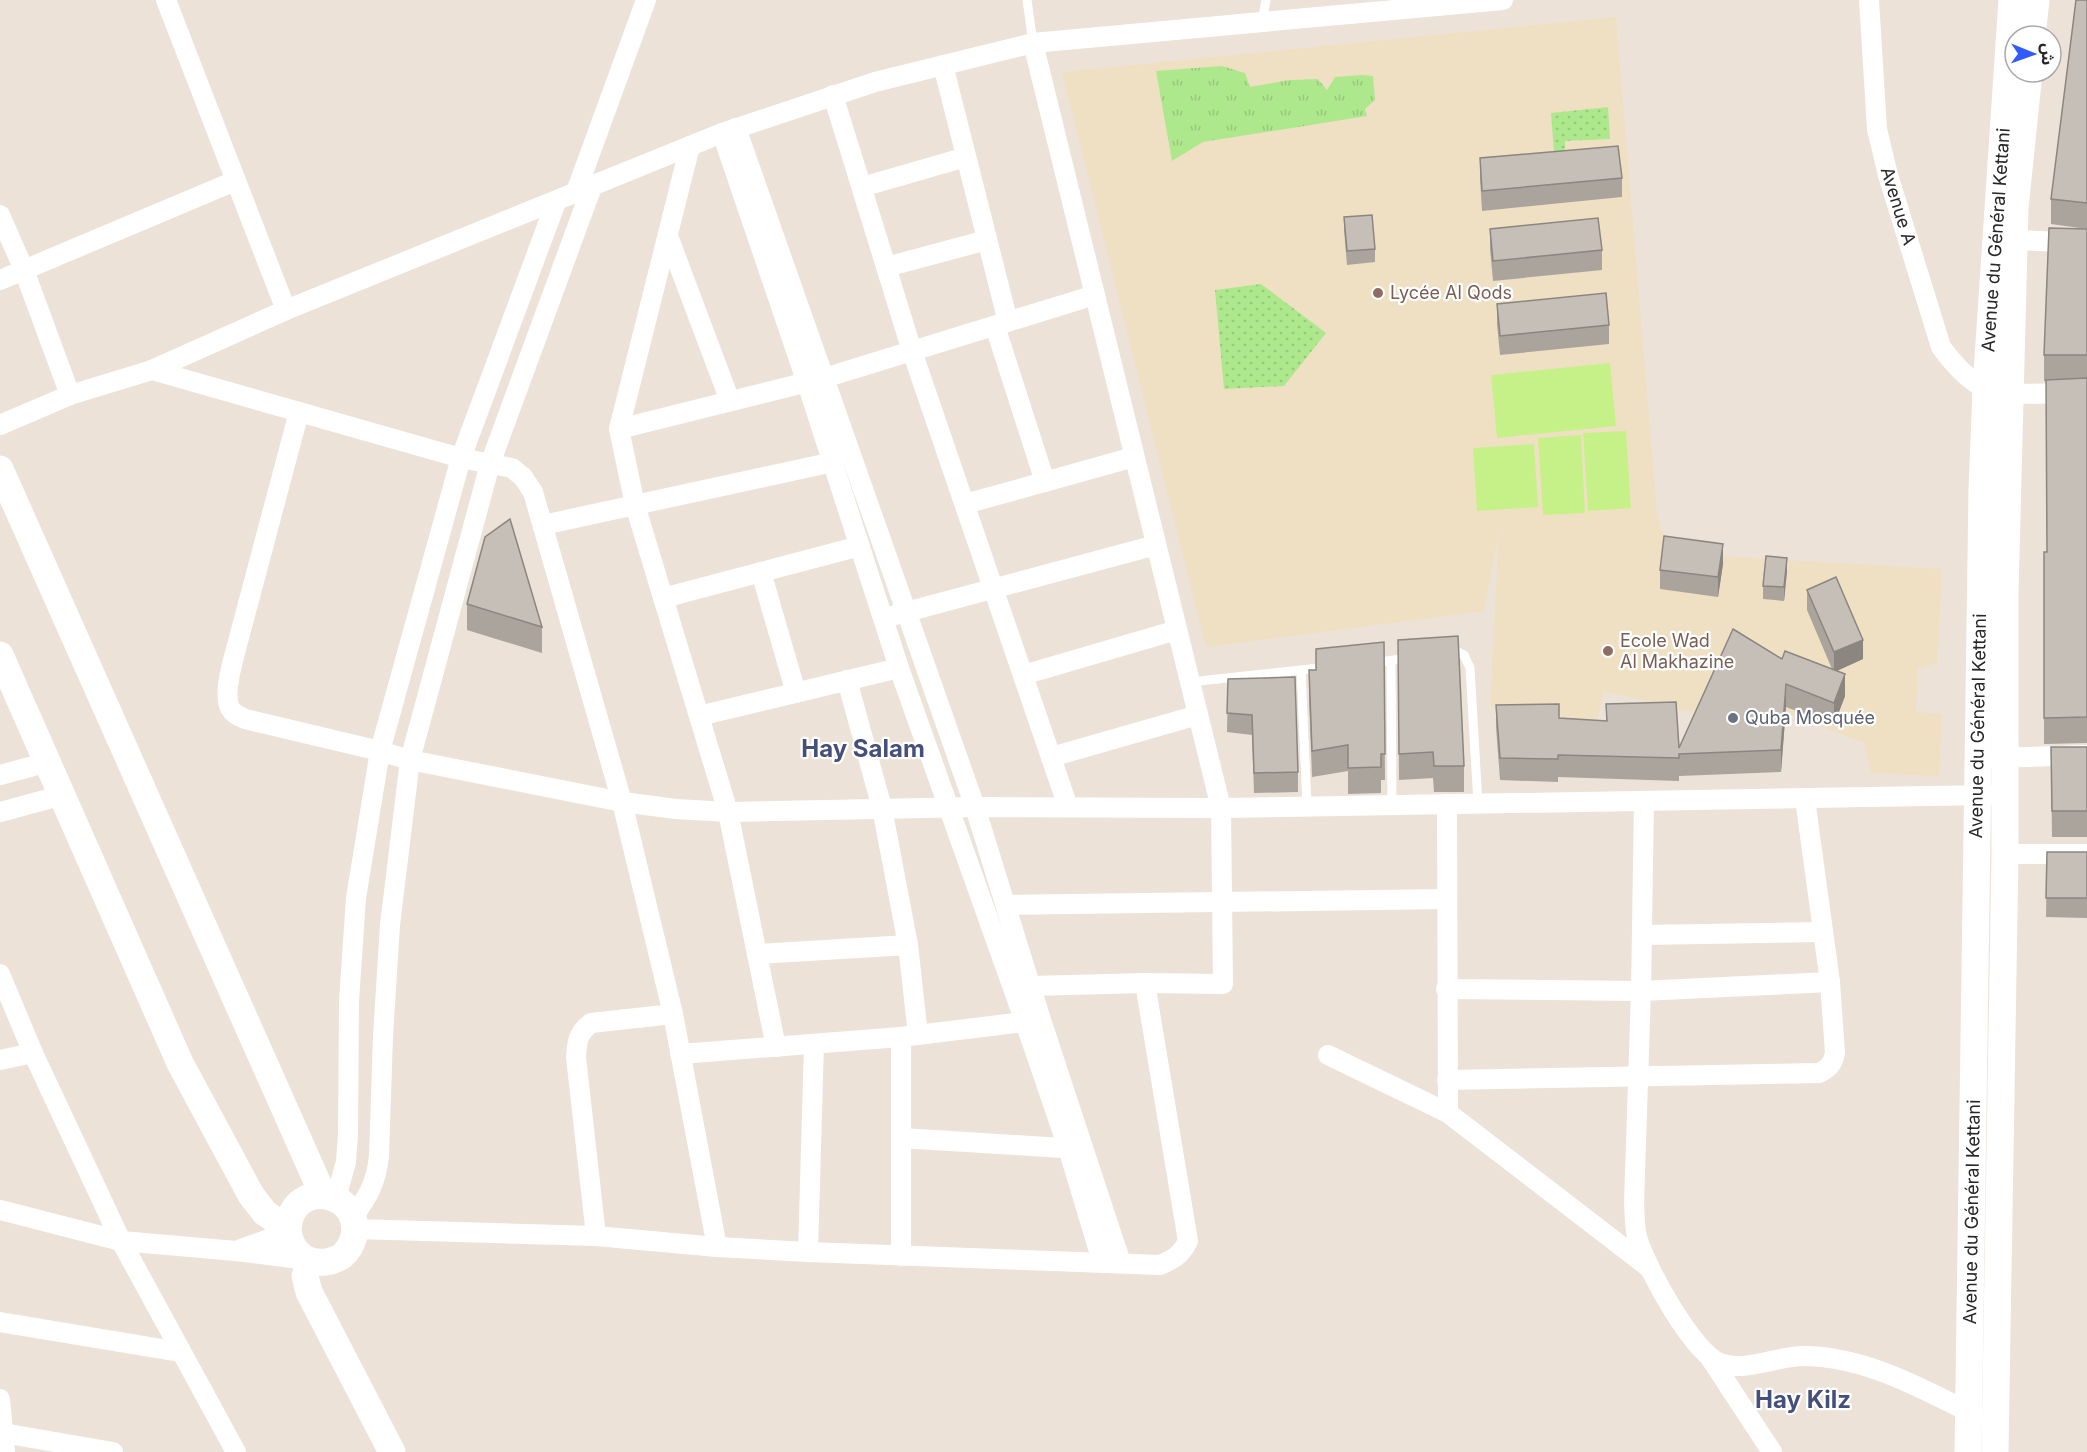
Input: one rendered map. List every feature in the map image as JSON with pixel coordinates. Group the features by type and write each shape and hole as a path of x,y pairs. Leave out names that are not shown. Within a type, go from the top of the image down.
{"street":[{"path":"166,0 286,310"},
{"path":"342,1210 370,1194 377,1176 390,925 410,760 490,464 646,0"},
{"path":"0,425 70,394 152,370 286,310 690,146 875,82 1033,43 1503,0"},
{"name":"Avenue A","path":"1869,0 1877,129 1895,198 1941,347 1960,369 1998,390"},
{"name":"Avenue du Général Kettani","path":"1995,1452 2005,854 2004,593 1998,390 2012,0"},
{"path":"2033,24 2036,0"},
{"path":"1031,986 1145,983 1223,984 1221,808 1033,43"},
{"path":"943,65 987,240 1002,324 1046,482"},
{"name":"Avenue du Général Kettani","path":"1968,1452 1982,489 1998,390 2028,84"},
{"path":"833,95 912,351 1068,807"},
{"path":"729,131 815,380 907,612 975,807 1031,986 1033,1021"},
{"path":"690,146 619,429 635,505 728,812 776,1047"},
{"path":"862,187 966,157"},
{"path":"0,280 235,181"},
{"path":"342,1210 348,1134 350,1001 356,898 380,751 461,458 556,202"},
{"path":"0,215 24,270 70,394"},
{"path":"668,236 730,401"},
{"path":"886,267 987,240"},
{"path":"2014,240 2087,243"},
{"path":"619,429 815,380 1095,295"},
{"path":"152,370 461,458 512,468 523,477 533,492 622,802 672,1014 717,1247"},
{"path":"815,380 832,462 899,668 1033,1021 1112,1262"},
{"path":"1998,390 2087,392"},
{"path":"299,412 230,674 228,701 233,713 245,719 410,760 622,802 676,809 728,812 950,807 1221,808 2005,795"},
{"path":"965,504 1134,457"},
{"path":"543,525 832,462"},
{"path":"0,470 342,1210 353,1242 346,1253 335,1260 323,1263 236,1251 121,1241 0,1210"},
{"path":"883,618 1156,545"},
{"path":"663,598 860,546"},
{"path":"761,572 796,693"},
{"path":"1023,675 1177,630"},
{"path":"0,655 180,1063 251,1195 265,1214 288,1231"},
{"path":"699,716 899,668"},
{"path":"847,680 882,808 908,945 910,1036 902,1138 901,1256"},
{"path":"1051,757 1198,716"},
{"path":"1977,759 2087,755"},
{"path":"0,775 48,762"},
{"path":"0,812 63,795"},
{"path":"1447,1080 1819,1073 1828,1068 1834,1061 1835,1053 1830,982 1804,799"},
{"path":"1644,801 1634,1203 1637,1238 1648,1267 1702,1352 1723,1365 1738,1367 1788,1357 1806,1356 1860,1365 1907,1382 1969,1412"},
{"path":"1447,804 1448,1113"},
{"path":"2005,854 2087,854"},
{"path":"1006,905 1446,899"},
{"path":"1642,935 1823,932"},
{"path":"757,954 908,945"},
{"path":"0,974 33,1053 121,1241 236,1452"},
{"path":"1446,989 1641,991 1830,982"},
{"path":"308,1260 297,1253 291,1244 288,1231 290,1216 298,1205 310,1197 342,1210 717,1247 901,1256 1160,1264 1175,1258 1183,1251 1188,1241 1145,983"},
{"path":"596,1236 576,1057 579,1037 582,1030 591,1023 672,1014"},
{"path":"680,1054 910,1036 1033,1021"},
{"path":"808,1252 814,1044"},
{"path":"0,1060 33,1053"},
{"path":"1328,1055 1448,1113 1648,1267"},
{"path":"902,1138 1076,1149"},
{"path":"236,1251 288,1231"},
{"path":"308,1260 305,1276 309,1292 392,1452"},
{"path":"0,1322 180,1352"},
{"path":"1711,1359 1772,1452"},
{"path":"0,1400 4,1443 113,1452"}],"lane":[{"path":"1027,0 1033,43"},
{"path":"1262,22 1266,0"},
{"path":"1436,655 1458,652 1464,655 1470,668 1478,804"},
{"path":"1357,664 1424,656"},
{"path":"1391,661 1392,805"},
{"path":"1190,682 1334,666"},
{"path":"1300,670 1307,806"}],"shaded area":[{"name":"Lycée Al Qods","path":"1616,17 1657,514 1669,553 1942,569 1937,663 1918,669 1916,712 1942,714 1939,776 1871,773 1864,743 1764,704 1695,713 1604,691 1597,722 1490,705 1499,531 1484,611 1206,647 1062,72"}],"green space":[{"path":"1222,66 1245,73 1250,87 1289,80 1318,79 1327,90 1335,77 1373,76 1375,100 1365,109 1367,116 1203,142 1172,161 1156,71"},
{"path":"1608,107 1610,139 1565,141 1565,152 1554,153 1551,113"},
{"path":"1261,284 1326,333 1284,386 1224,389 1215,290"},
{"path":"1610,363 1616,426 1497,438 1491,375"},
{"path":"1626,431 1631,508 1588,511 1583,433"},
{"path":"1581,435 1585,513 1543,515 1538,438"},
{"path":"1534,444 1538,507 1477,511 1473,448"}],"building":[{"path":"2076,0 2087,0 2087,203 2051,199"},
{"path":"1618,146 1622,178 1482,191 1480,158"},
{"path":"1372,215 1375,249 1347,251 1344,217"},
{"path":"1598,218 1602,250 1493,261 1490,229"},
{"path":"2049,228 2087,229 2087,355 2044,355"},
{"path":"1606,293 1609,325 1500,336 1497,304"},
{"path":"2087,378 2087,717 2044,718 2044,552 2047,552 2046,380"},
{"path":"510,519 542,627 467,604 485,537"},
{"path":"1664,536 1723,544 1718,577 1660,570"},
{"path":"1766,556 1787,558 1784,587 1763,586"},
{"path":"1836,577 1863,640 1834,652 1807,590"},
{"path":"1733,629 1782,659 1785,651 1845,674 1834,703 1786,684 1781,750 1679,754 1679,758 1558,755 1558,759 1500,758 1496,705 1559,704 1559,718 1607,721 1606,704 1676,702 1679,748"},
{"path":"1458,636 1464,766 1434,766 1433,752 1399,754 1398,640"},
{"path":"1384,642 1385,754 1381,754 1381,767 1348,768 1348,745 1312,751 1309,670 1316,670 1316,649"},
{"path":"1295,677 1298,772 1254,773 1252,715 1227,713 1228,679"},
{"path":"2051,747 2087,747 2087,811 2052,811"},
{"path":"2047,852 2087,852 2087,898 2046,898"}],"place":[{"name":"Lycée Al Qods","path":"1378,293"},
{"name":"Ecole Wad Al Makhazine","path":"1608,651"},
{"name":"Quba Mosquée","path":"1733,718"}],"district":[{"name":"Hay Salam","path":"863,749"},
{"name":"Hay Kilz","path":"1803,1400"}]}
